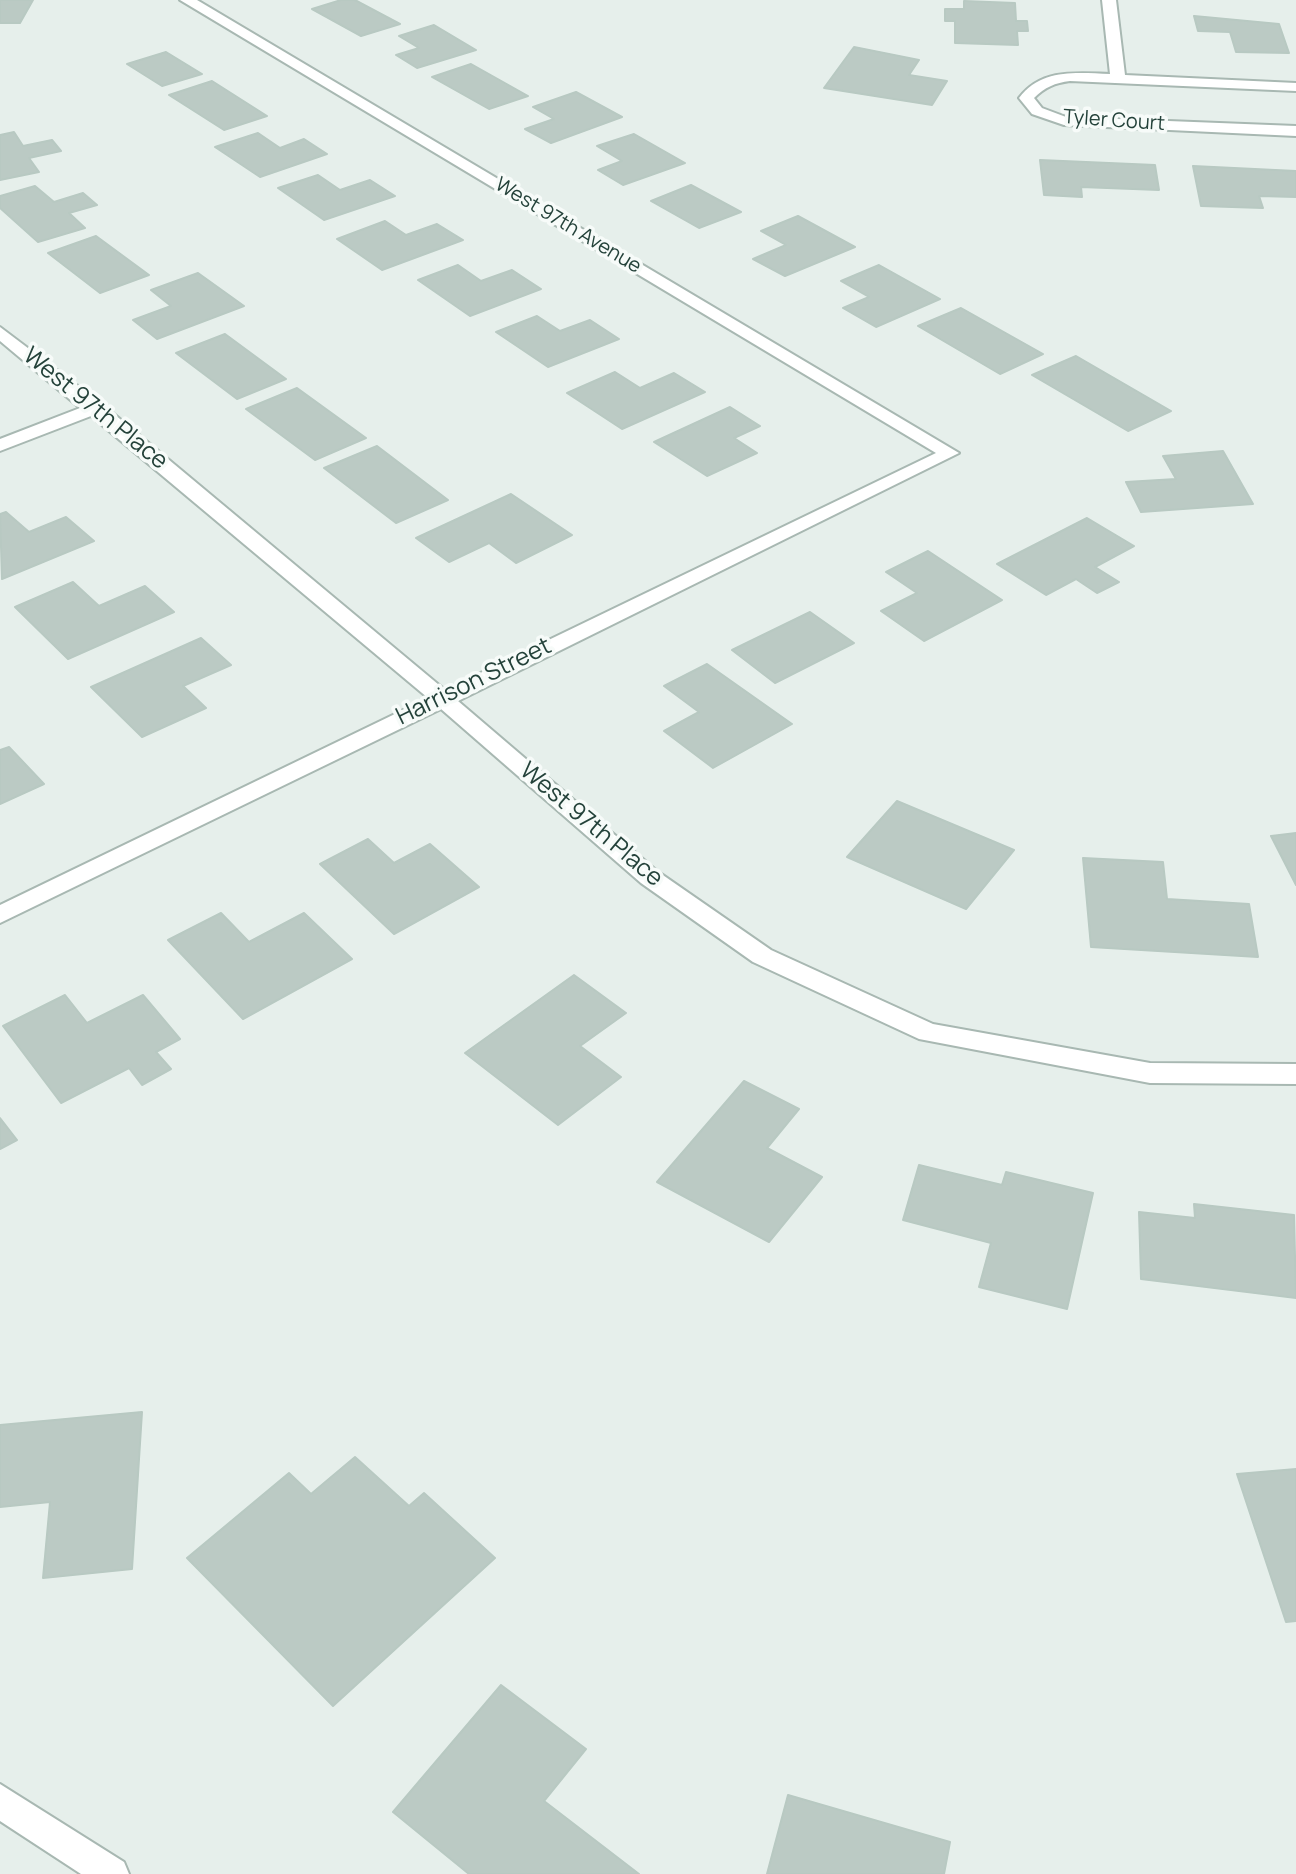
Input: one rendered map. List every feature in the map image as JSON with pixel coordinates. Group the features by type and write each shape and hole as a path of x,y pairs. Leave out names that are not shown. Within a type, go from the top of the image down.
{"street":[{"name":"West 97th Avenue","path":"187,0 950,453"},
{"path":"1109,0 1118,80"},
{"name":"Tyler Court","path":"1296,87 1070,77 1048,80 1035,86 1026,98 1037,111 1064,121 1296,131"},
{"name":"West 97th Place","path":"0,332 96,408 649,877 762,956 928,1032 1150,1073 1296,1074"},
{"path":"0,445 96,408"},
{"name":"Harrison Street","path":"0,915 950,453"},
{"path":"0,1801 112,1874"}],"building":[{"path":"0,0 33,0 20,23 0,23"},
{"path":"341,0 355,0 400,24 361,36 312,9"},
{"path":"964,1 1015,3 1016,21 1027,21 1028,31 1017,31 1018,45 955,43 955,21 945,21 945,9 964,9"},
{"path":"1194,16 1279,24 1289,53 1236,52 1230,32 1198,31"},
{"path":"434,25 476,50 417,68 396,55 419,48 399,36"},
{"path":"854,47 919,60 909,75 947,81 932,105 824,88"},
{"path":"166,52 202,74 162,86 127,64"},
{"path":"471,64 528,96 489,109 432,77"},
{"path":"212,81 267,116 224,130 169,95"},
{"path":"576,92 622,117 551,143 525,129 554,119 533,107"},
{"path":"14,132 23,146 52,140 61,151 29,158 39,172 0,180 0,135"},
{"path":"258,133 280,148 304,139 327,154 260,177 215,147"},
{"path":"634,134 685,163 623,185 598,170 622,161 597,146"},
{"path":"1040,160 1155,165 1159,190 1081,187 1082,197 1044,195"},
{"path":"1193,166 1296,171 1296,197 1259,196 1263,208 1201,206"},
{"path":"318,175 340,190 370,180 395,196 324,220 278,188"},
{"path":"691,185 741,212 699,228 651,201"},
{"path":"35,186 54,202 83,193 97,205 69,213 85,228 38,242 0,208 0,196"},
{"path":"798,216 855,247 785,276 753,259 786,245 761,231"},
{"path":"385,221 406,235 437,224 463,240 382,270 337,239"},
{"path":"96,236 149,275 100,293 48,253"},
{"path":"458,265 481,281 512,270 541,289 470,316 418,280"},
{"path":"879,265 940,299 876,327 843,308 869,297 841,281"},
{"path":"198,273 244,306 157,339 133,320 171,306 151,290"},
{"path":"961,308 1043,354 1000,374 918,326"},
{"path":"537,316 560,331 590,320 619,339 548,367 496,332"},
{"path":"225,334 286,379 237,399 176,353"},
{"path":"1076,356 1171,411 1128,431 1032,375"},
{"path":"615,372 640,388 674,373 705,392 622,429 567,393"},
{"path":"297,388 366,438 315,460 246,409"},
{"path":"730,407 760,426 734,438 757,453 707,476 654,442"},
{"path":"377,446 448,500 396,523 324,468"},
{"path":"1223,451 1253,504 1141,512 1126,482 1176,479 1163,456"},
{"path":"511,494 572,535 516,563 489,543 449,562 416,538"},
{"path":"6,512 29,532 66,517 94,541 2,579 0,514"},
{"path":"1087,518 1134,546 1095,567 1119,582 1097,593 1076,579 1046,595 997,564"},
{"path":"928,551 1002,600 924,641 881,611 917,593 886,572"},
{"path":"73,582 99,606 145,586 174,612 68,659 15,607"},
{"path":"810,612 854,643 775,683 732,650"},
{"path":"201,638 231,665 183,686 206,708 142,737 91,687"},
{"path":"707,664 792,724 713,768 664,731 699,712 664,686"},
{"path":"9,747 44,784 0,804 0,750"},
{"path":"897,801 1014,850 966,909 847,857"},
{"path":"1296,833 1296,885 1271,836"},
{"path":"368,839 394,863 430,844 479,887 394,934 320,864"},
{"path":"1083,858 1163,862 1167,899 1249,904 1258,957 1091,947"},
{"path":"221,913 249,942 304,913 352,959 243,1019 168,940"},
{"path":"574,975 626,1013 580,1046 621,1077 558,1125 465,1053"},
{"path":"65,995 87,1023 143,995 180,1039 156,1052 171,1069 142,1085 129,1068 61,1103 3,1026"},
{"path":"744,1081 799,1109 767,1148 822,1177 769,1242 657,1182"},
{"path":"0,1118 17,1140 0,1149"},
{"path":"919,1165 1002,1185 1006,1172 1093,1193 1067,1309 979,1287 991,1243 903,1220"},
{"path":"1194,1204 1294,1215 1296,1298 1141,1279 1139,1212 1195,1218"},
{"path":"142,1412 132,1569 43,1578 50,1502 0,1507 0,1425"},
{"path":"355,1457 409,1506 424,1493 495,1558 333,1706 187,1558 289,1473 311,1494"},
{"path":"1296,1469 1296,1621 1286,1622 1237,1474"},
{"path":"501,1685 586,1749 544,1801 639,1874 469,1874 393,1812"},
{"path":"788,1795 950,1842 944,1874 767,1874"}]}
